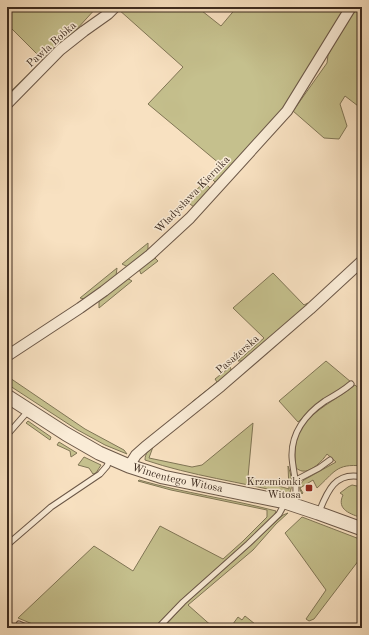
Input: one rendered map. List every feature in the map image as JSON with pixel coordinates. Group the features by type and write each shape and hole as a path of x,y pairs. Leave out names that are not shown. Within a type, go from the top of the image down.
{"street":[{"name":"Pawła Bobka","path":"7,104 60,50 108,14 115,7"},
{"name":"Władysława Kiernika","path":"7,356 104,291 150,255 185,222 287,111 351,7"},
{"name":"Pasażerska","path":"129,466 136,455 145,446 220,386 310,309 362,261"},
{"name":"Wincentego Witosa","path":"7,396 66,434 110,458 129,466 163,477 289,503 362,529"}],"lane":[{"path":"158,628 183,602 248,544 296,497 296,480 293,466 292,448 300,427 306,418 315,410 351,384"},
{"path":"7,435 29,410"},
{"path":"7,545 51,507 100,474 107,466 110,458"},
{"path":"296,480 319,468 330,460"},
{"path":"318,513 331,486 337,481 350,475 362,477"},
{"path":"19,624 28,628"}],"shaded area":[{"path":"7,7 97,7 66,41 7,98 7,95 43,60 7,24"},
{"path":"124,7 197,7 221,26 237,7 348,7 291,100 218,182 215,182 209,176 220,164 148,104 183,67 118,9"},
{"path":"355,7 362,7 362,109 345,96 340,104 347,126 339,139 324,138 293,111 327,63 328,55"},
{"path":"204,182 210,188 210,191 194,207 186,201"},
{"path":"148,243 148,249 128,267 122,264"},
{"path":"161,250 163,250 155,258 158,261 141,274 139,269"},
{"path":"117,268 116,276 85,299 80,298"},
{"path":"273,273 304,305 308,303 307,307 242,361 238,361 264,338 233,308"},
{"path":"127,278 132,281 99,308 99,301"},
{"path":"326,361 351,382 323,400 298,422 279,401"},
{"path":"230,367 230,372 194,402 192,402 217,382 215,379"},
{"path":"7,376 85,429 124,450 127,454 105,445 76,429 7,384"},
{"path":"355,385 362,391 362,466 346,466 336,470 317,488 313,480 300,488 301,483 304,480 336,462 327,454 320,463 309,470 302,471 296,468 295,451 297,437 310,417"},
{"path":"28,421 51,437 50,440 26,423"},
{"path":"253,423 248,477 289,489 288,466 292,484 289,494 199,475 145,460 147,453 154,444 149,458 192,467 202,465"},
{"path":"59,442 77,453 71,457 70,451 57,445"},
{"path":"84,457 101,465 96,473 93,474 89,468 78,465"},
{"path":"138,481 173,489 276,511 271,519 180,601 154,628 42,628 18,618 94,546 133,571 160,526 223,559 267,517 267,510 171,490"},
{"path":"352,485 362,487 362,518 346,511 341,504 343,495 340,493"},
{"path":"288,513 253,550 188,605 214,628 163,628 185,604 283,515"},
{"path":"302,517 362,540 362,556 314,619 309,621 306,619 326,590 285,533"},
{"path":"245,616 260,628 230,628 238,617 242,620"}],"place":[{"name":"Krzemionki Witosa","path":"309,488"}]}
